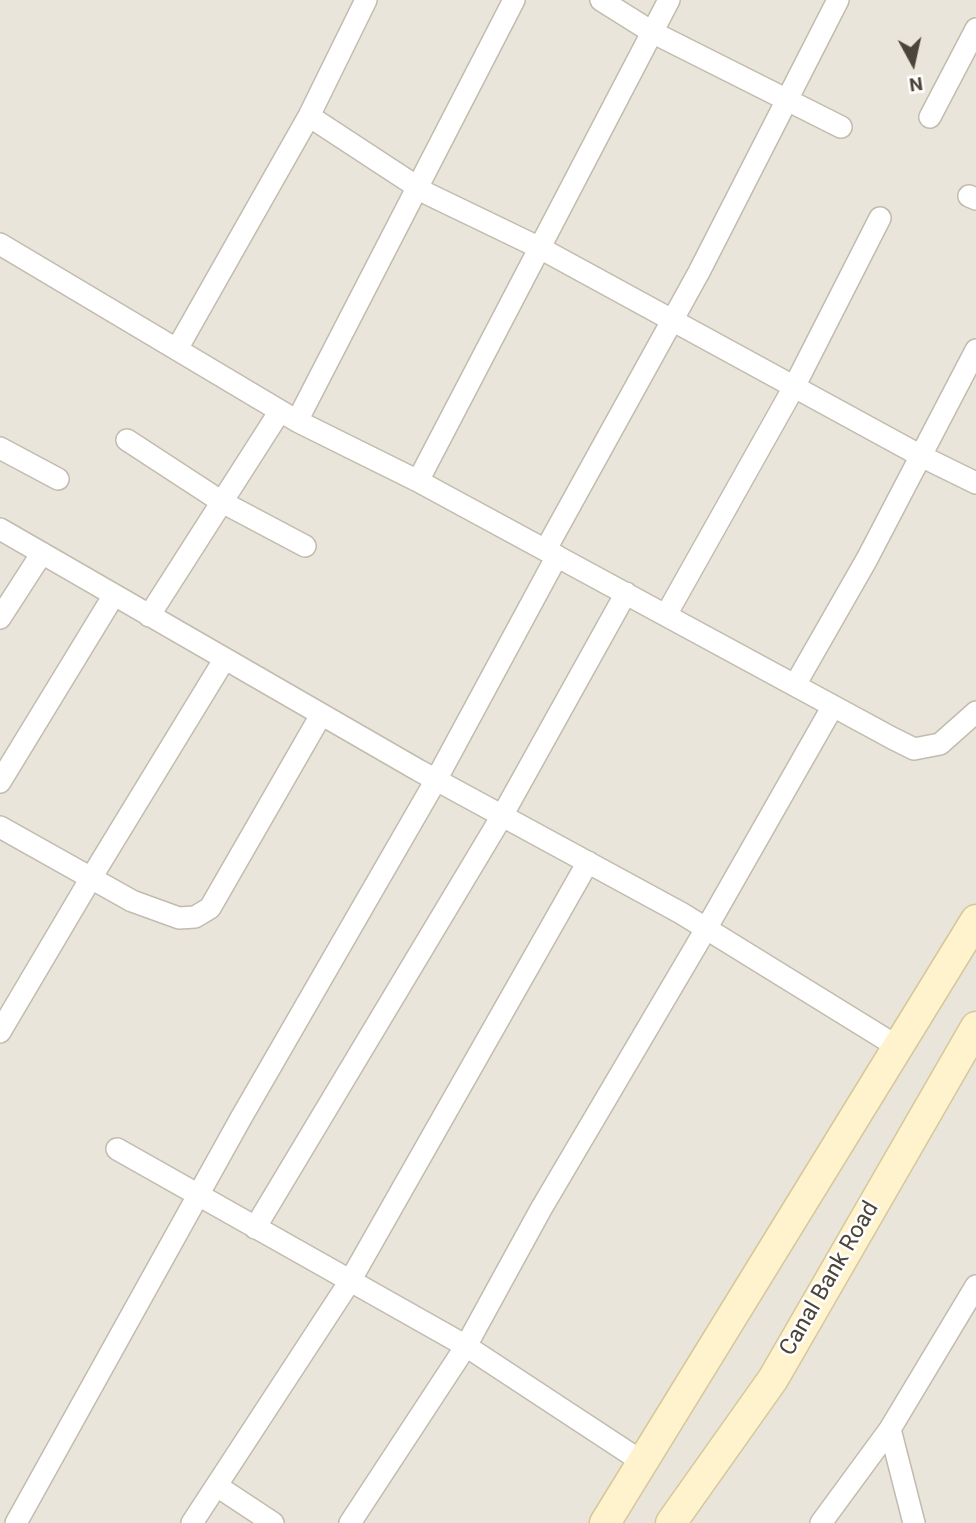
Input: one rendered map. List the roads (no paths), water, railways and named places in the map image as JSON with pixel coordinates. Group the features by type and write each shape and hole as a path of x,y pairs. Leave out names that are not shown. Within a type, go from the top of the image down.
{"main road":[{"path":"605,1523 976,920"},
{"name":"Canal Bank Road","path":"671,1523 773,1379 976,1027"}],"street":[{"path":"177,349 309,116 366,0"},
{"path":"149,616 222,502 288,416 418,186 514,0"},
{"path":"601,0 652,32 841,127"},
{"path":"418,481 669,0"},
{"path":"16,1523 248,1105 436,780 838,0"},
{"path":"930,117 976,29"},
{"path":"309,116 428,194 540,247 921,456 976,483"},
{"path":"666,615 794,387 880,218"},
{"path":"0,244 288,416 418,481 914,749 940,744 976,712"},
{"path":"795,685 867,559 976,350"},
{"path":"127,440 222,502 305,546"},
{"path":"0,448 58,479"},
{"path":"0,529 223,660 706,929 898,1047"},
{"path":"0,618 42,553"},
{"path":"255,1228 502,816 626,593"},
{"path":"0,782 114,595"},
{"path":"0,1032 223,660"},
{"path":"351,1523 466,1346 541,1209 706,929 833,706"},
{"path":"0,827 132,901 179,918 195,917 210,908 321,715"},
{"path":"192,1523 350,1281 588,862"},
{"path":"117,1149 466,1346 644,1462"},
{"path":"821,1523 890,1429 976,1286"},
{"path":"890,1429 914,1523"},
{"path":"217,1486 273,1523"}]}
